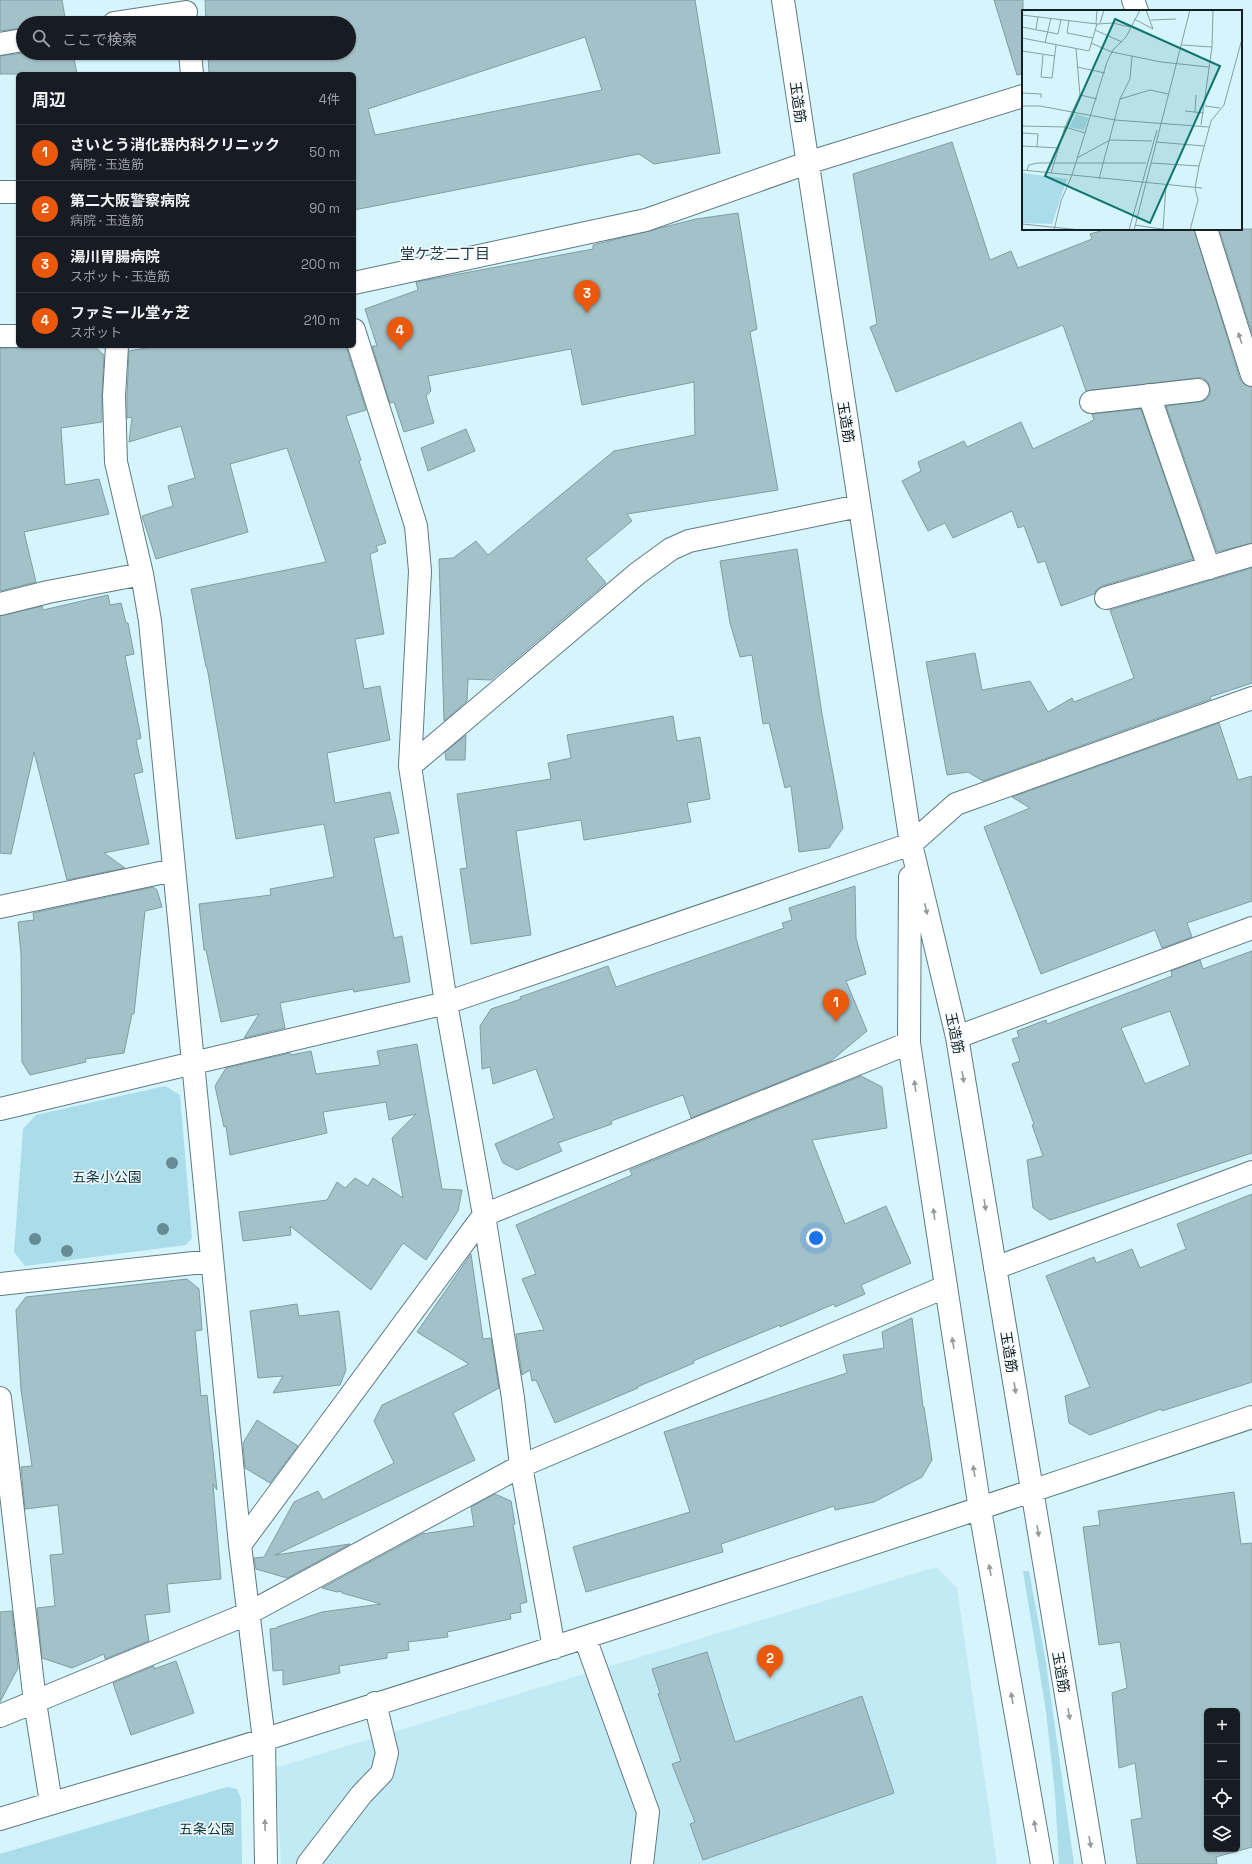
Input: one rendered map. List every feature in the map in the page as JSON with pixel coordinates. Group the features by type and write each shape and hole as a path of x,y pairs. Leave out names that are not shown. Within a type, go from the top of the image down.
{"street":[{"name":"玉造筋","path":"783,0 911,844 957,1037 1031,1492 1094,1864"},
{"path":"1133,0 1137,10"},
{"path":"160,16 186,12"},
{"path":"0,44 16,41"},
{"path":"191,60 192,72"},
{"path":"356,283 646,220 807,163 1022,96"},
{"path":"0,192 16,192"},
{"path":"1206,230 1252,375"},
{"path":"0,336 16,336"},
{"path":"356,336 416,526 420,570 410,766 446,1003 484,1215 513,1398 521,1466 554,1648"},
{"path":"117,348 114,396 116,462 142,574 150,621 247,1614 264,1740 266,1864"},
{"path":"1091,402 1198,390"},
{"path":"1149,395 1209,568"},
{"path":"410,766 638,573 671,549 689,541 859,506"},
{"path":"1106,598 1252,555"},
{"path":"0,604 142,574"},
{"path":"0,1109 446,1003 911,844 956,804 1252,698"},
{"name":"玉造筋","path":"911,844 909,1043 980,1510 1042,1864"},
{"path":"0,907 174,870"},
{"path":"957,1037 1252,928"},
{"path":"240,1545 484,1215 909,1043"},
{"path":"995,1268 1252,1172"},
{"path":"0,1284 212,1261"},
{"path":"0,1716 247,1614 521,1466 945,1287"},
{"path":"0,1398 8,1529 51,1803"},
{"path":"0,1819 264,1740 376,1703 585,1638 980,1510 1031,1492 1250,1423"},
{"path":"585,1638 648,1812 642,1864"},
{"path":"308,1864 361,1795 382,1772 387,1754 376,1703"}],"shaded area":[{"path":"936,1567 957,1588 997,1864 281,1864 275,1768"}],"green space":[{"name":"五条小公園","path":"165,1086 180,1095 192,1238 186,1245 25,1266 14,1252 23,1129 36,1115"},
{"path":"1023,1571 1029,1571 1046,1663 1074,1864 1059,1864 1055,1794 1046,1711"},
{"name":"五条公園","path":"227,1787 237,1789 241,1799 242,1864 0,1864 0,1854"}],"building":[{"path":"0,0 62,0 65,16 16,16 16,29 0,31"},
{"path":"205,0 695,0 720,153 654,164 639,154 356,210 356,72 209,72 208,60 356,60 356,16 206,16","holes":["585,37 602,90 375,135 368,109"]},
{"path":"994,0 1023,0 1022,74 1017,75"},
{"path":"16,54 16,60 74,60 77,72 16,72 16,74 0,74 0,56"},
{"path":"952,142 990,260 1011,251 1018,268 1092,239 1090,234 1104,230 1194,230 1240,379 1244,384 1252,387 1252,543 1217,552 1166,406 1206,400 1210,395 1210,388 1208,382 1203,378 1086,391 1063,325 896,392 870,327 877,324 853,174"},
{"path":"738,213 757,329 750,332 778,490 627,514 632,521 586,559 606,583 491,680 468,679 467,701 444,721 439,559 453,558 476,541 488,555 614,451 695,435 694,382 582,405 571,349 428,376 431,391 426,396 434,423 404,432 394,402 390,403 372,346 377,346 365,309 418,290 416,282 593,249 593,245 696,219"},
{"path":"1252,229 1252,333 1219,230"},
{"path":"0,348 96,348 104,355 102,422 61,428 65,485 99,479 109,514 24,532 36,582 0,591"},
{"path":"146,348 347,348 366,410 346,416 386,543 376,546 378,551 370,554 384,634 355,639 364,689 380,686 390,740 327,753 335,803 390,792 399,833 374,838 394,938 402,936 410,982 354,992 353,989 280,1003 285,1028 244,1038 259,1014 221,1022 206,950 204,950 199,904 271,895 270,889 334,877 324,824 236,839 207,667 191,589 326,562 287,448 230,464 248,532 156,559 142,516 173,506 168,486 195,478 181,426 129,442 132,417 127,418 129,351"},
{"path":"1141,409 1193,559 1102,586 1097,589 1094,594 1061,606 1045,561 1038,563 1024,526 1018,528 1012,511 953,538 945,523 928,531 902,481 921,471 918,462 964,441 967,447 1021,422 1033,449 1094,420 1092,414"},
{"path":"466,429 475,451 428,471 421,448"},
{"path":"797,549 822,714 843,828 829,848 799,852 791,786 785,788 769,723 763,724 752,655 740,657 730,623 720,561"},
{"path":"1252,568 1252,683 1210,697 1211,699 983,781 968,772 947,775 926,662 975,653 982,690 1030,681 1048,712 1072,698 1074,702 1134,678 1110,610"},
{"path":"108,595 110,605 121,603 126,623 128,623 134,654 125,656 141,738 136,740 143,772 134,774 149,844 104,853 125,868 67,880 34,752 11,854 0,853 0,616 42,606 43,610"},
{"path":"673,716 677,741 700,737 710,799 687,803 691,822 584,840 581,820 516,831 531,935 471,944 460,869 467,868 457,794 551,779 548,763 571,758 567,735"},
{"path":"1219,723 1238,780 1252,776 1252,901 1187,923 1192,937 1162,948 1155,930 1041,974 984,827 1030,808 1012,797"},
{"path":"466,735 465,760 446,760 445,752"},
{"path":"855,886 856,938 866,974 846,981 867,1031 831,1061 691,1118 683,1095 611,1121 612,1124 558,1143 562,1151 517,1170 503,1163 495,1144 554,1118 536,1069 493,1084 490,1067 482,1069 480,1026 491,1009 521,999 520,997 608,966 616,987 784,928 782,923 792,920 789,908"},
{"path":"153,887 157,890 162,907 145,911 134,1014 132,1014 124,1053 85,1059 86,1062 30,1075 22,1062 21,954 18,922 34,920 33,913"},
{"path":"1252,951 1252,1153 1050,1220 1033,1208 1027,1160 1043,1156 1032,1125 1034,1124 1012,1064 1020,1061 1012,1039 1019,1037 1017,1031 1046,1020 1047,1024 1172,976 1171,971 1200,960 1203,969","holes":["1170,1011 1190,1065 1145,1084 1121,1028"]},
{"path":"417,1044 442,1189 462,1190 458,1211 426,1260 403,1243 371,1290 290,1226 291,1235 243,1241 239,1212 327,1200 337,1182 345,1188 355,1178 368,1186 373,1178 403,1198 392,1138 416,1114 389,1120 386,1102 323,1112 327,1133 230,1155 226,1126 224,1127 215,1086 226,1068 290,1053 291,1055 311,1051 316,1074 380,1065 377,1051"},
{"path":"861,1076 882,1087 887,1128 812,1140 845,1224 886,1206 911,1263 861,1285 865,1294 835,1307 834,1304 780,1327 780,1325 693,1361 694,1363 555,1423 536,1380 532,1381 530,1370 522,1375 516,1334 544,1330 522,1279 536,1274 516,1225 632,1175 630,1170"},
{"path":"1252,1194 1252,1382 1162,1411 1161,1409 1090,1435 1069,1423 1065,1396 1090,1387 1046,1276 1094,1257 1096,1263 1132,1249 1140,1268 1186,1249 1177,1224"},
{"path":"471,1254 483,1339 491,1338 499,1388 453,1413 475,1460 275,1555 350,1544 287,1578 256,1569 254,1558 264,1557 294,1502 318,1491 323,1500 394,1463 374,1421 382,1405 469,1364 417,1332"},
{"path":"187,1279 199,1289 202,1330 195,1331 201,1396 207,1395 217,1490 213,1484 221,1579 167,1584 170,1612 145,1615 149,1641 105,1659 104,1654 72,1668 42,1658 37,1608 55,1606 50,1555 63,1554 58,1505 25,1509 21,1467 32,1466 21,1390 16,1310 26,1297"},
{"path":"297,1304 299,1316 339,1311 346,1370 340,1385 273,1393 283,1376 258,1378 250,1311"},
{"path":"912,1318 923,1407 932,1460 922,1477 874,1502 835,1510 834,1506 721,1544 723,1552 586,1592 573,1547 690,1512 664,1432 847,1373 843,1355 884,1348 882,1332"},
{"path":"257,1420 298,1446 270,1483 245,1468 243,1443"},
{"path":"1234,1492 1241,1544 1252,1543 1252,1847 1240,1850 1240,1708 1204,1708 1204,1852 1234,1852 1216,1857 1217,1864 1137,1864 1131,1820 1142,1818 1135,1763 1119,1768 1112,1693 1127,1688 1120,1642 1099,1645 1083,1527 1100,1525 1098,1511"},
{"path":"495,1494 511,1501 515,1524 513,1525 527,1602 520,1604 521,1612 510,1614 511,1619 447,1632 448,1637 408,1642 409,1650 387,1653 387,1658 339,1666 340,1673 283,1685 283,1670 273,1671 270,1629 277,1628 322,1612 381,1604 342,1593 341,1591 337,1592 322,1588 422,1534 474,1526 471,1507"},
{"path":"12,1611 18,1668 0,1702 0,1612"},
{"path":"707,1652 735,1742 862,1696 894,1793 703,1860 690,1824 695,1822 672,1764 681,1761 658,1694 660,1693 652,1669"},
{"path":"176,1661 194,1713 131,1735 113,1683 154,1666 154,1669"}],"place":[{"name":"湯川胃腸病院","path":"587,313"},
{"name":"ファミール堂ヶ芝","path":"400,350"},
{"name":"さいとう消化器内科クリニック","path":"836,1022"},
{"name":"第二大阪警察病院","path":"770,1678"}],"district":[{"name":"堂ケ芝二丁目","path":"445,254"}]}
